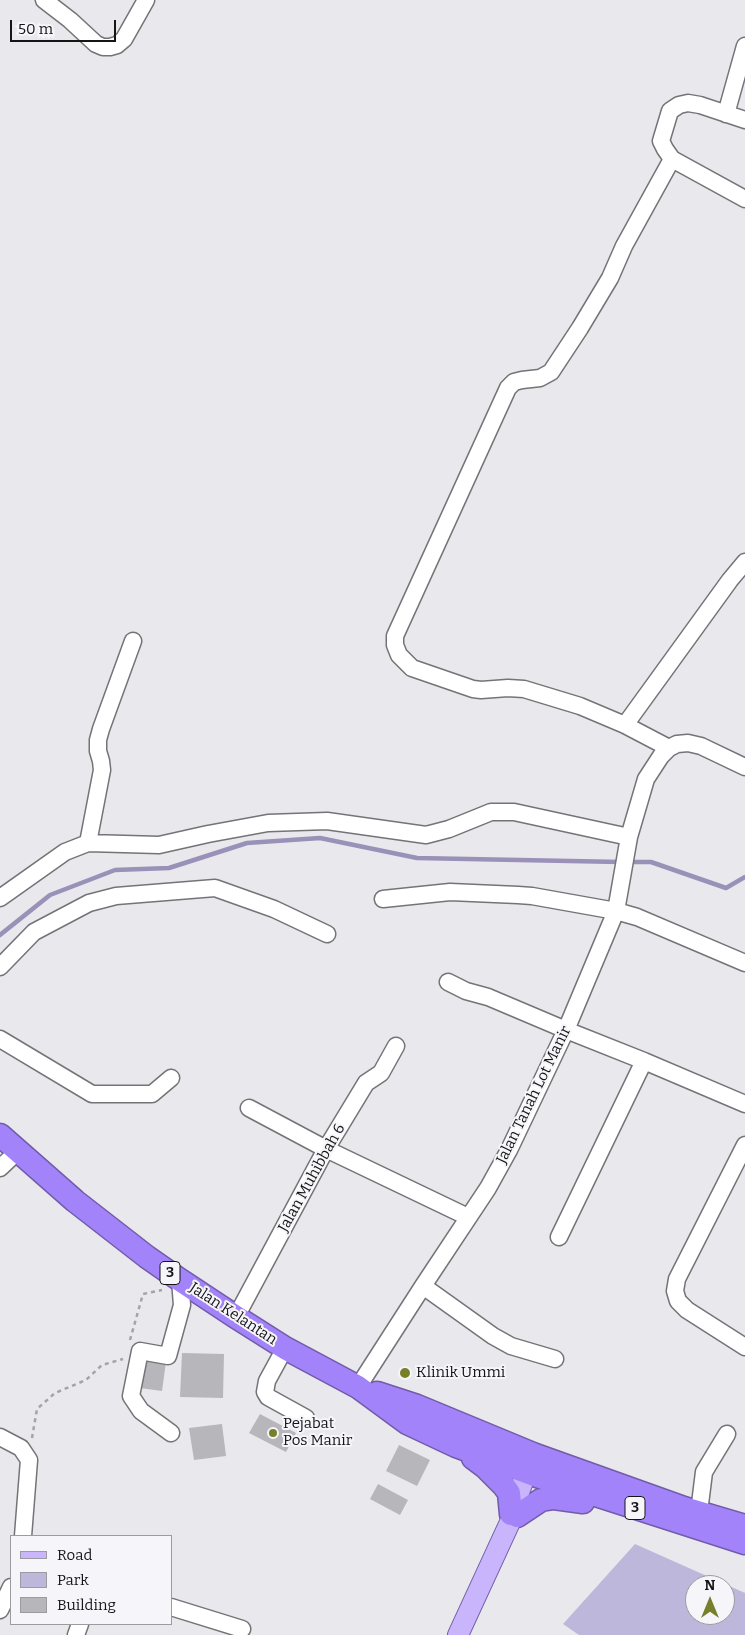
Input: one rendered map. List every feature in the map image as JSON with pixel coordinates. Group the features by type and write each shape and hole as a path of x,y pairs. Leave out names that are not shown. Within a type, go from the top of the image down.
{"highway":[{"name":"Jalan Kelantan","path":"0,1135 75,1202 147,1257 285,1348 358,1387 407,1422 456,1446 535,1465 745,1526"},
{"name":"Jalan Kelantan","path":"358,1387 417,1406 535,1465 675,1521 745,1542"},
{"path":"456,1446 485,1467 504,1486 509,1494 513,1517 542,1500 554,1498 573,1500 675,1521"}],"main road":[{"path":"458,1635 535,1465"}],"street":[{"path":"44,0 70,20 96,44 102,47 110,47 117,45 124,39 146,0"},
{"path":"726,114 745,46"},
{"path":"745,120 700,105 688,103 678,105 670,111 662,141 672,160 745,199"},
{"path":"672,160 626,240 610,278 551,372 540,378 514,382 508,388 395,636 395,645 399,655 412,668 481,690 524,689 580,706 625,725 665,752 677,744 688,743 701,746 745,767"},
{"path":"625,725 745,562"},
{"path":"88,844 102,770 98,740 133,641"},
{"name":"Jalan Tanah Lot Manir","path":"358,1387 488,1188 509,1150 566,1030 616,911 628,844 646,779 665,752"},
{"path":"0,898 65,852 88,844 159,845 268,823 327,821 426,835 449,829 491,812 514,812 628,844"},
{"path":"0,967 34,932 89,903 116,896 215,888 274,909 327,934"},
{"path":"383,899 450,892 532,896 616,911 637,917 745,963"},
{"path":"448,982 466,992 488,997 644,1060 745,1104"},
{"path":"0,1039 92,1094 152,1094 171,1078"},
{"name":"Jalan Muhibbah 6","path":"236,1317 326,1149 366,1083 381,1073 396,1046"},
{"path":"560,1237 644,1060"},
{"path":"250,1108 326,1149 468,1217"},
{"path":"745,1145 677,1278 675,1292 678,1301 687,1310 745,1347"},
{"path":"0,1168 18,1151"},
{"path":"171,1433 141,1411 131,1396 140,1351 168,1356 182,1305 180,1280"},
{"path":"423,1286 493,1336 511,1346 555,1359"},
{"path":"285,1348 266,1380 265,1392 268,1397 306,1418"},
{"path":"699,1512 704,1472 727,1434"},
{"path":"0,1437 21,1448 29,1460 23,1535"},
{"path":"0,1610 10,1589"},
{"path":"172,1607 242,1629"}],"path":[{"path":"130,1340 143,1294 166,1289 180,1280"},
{"path":"29,1460 37,1409 55,1393 86,1380 102,1365 124,1359"}],"green space":[{"path":"635,1544 705,1575 685,1575 685,1625 735,1625 735,1589 745,1593 745,1635 579,1635 563,1624"}],"building":[{"path":"182,1353 224,1354 223,1398 180,1397"},
{"path":"145,1359 166,1362 162,1391 140,1388"},
{"name":"Pejabat Pos Manir","path":"260,1414 296,1433 286,1452 249,1433"},
{"path":"222,1424 226,1456 194,1460 189,1428"},
{"path":"399,1445 430,1460 417,1486 386,1471"},
{"path":"378,1484 408,1500 400,1515 370,1499"}],"waterway":[{"path":"0,935 50,895 115,870 169,868 247,843 320,838 417,858 621,862"},
{"path":"629,862 651,862 726,888 745,877"}],"place":[{"name":"Klinik Ummi","path":"405,1373"},
{"name":"Pejabat Pos Manir","path":"273,1433"}]}
